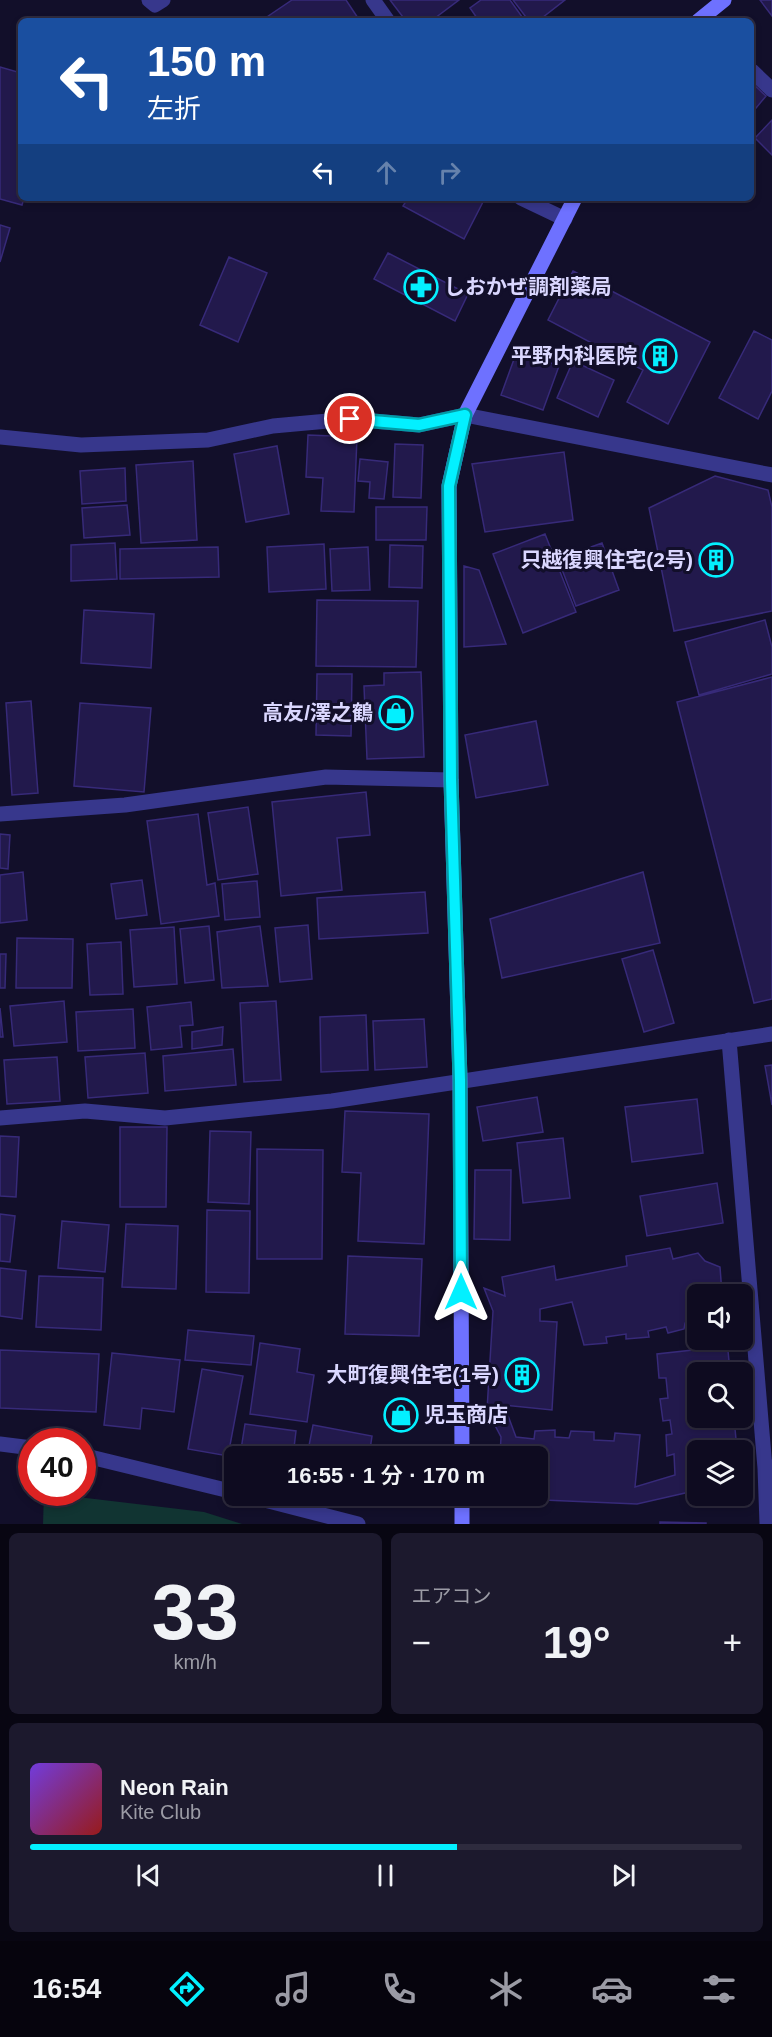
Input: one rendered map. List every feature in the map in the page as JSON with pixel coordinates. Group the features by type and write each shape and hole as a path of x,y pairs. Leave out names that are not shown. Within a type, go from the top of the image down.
{"street":[{"path":"149,0 155,5 163,0"},
{"path":"373,0 386,18"},
{"path":"702,18 724,0"},
{"path":"754,73 772,90"},
{"path":"526,201 565,219"},
{"path":"462,1446 460,1080 451,780 449,486 465,415 574,201"},
{"path":"0,436 81,445 208,440 273,426 350,419 419,425 465,415 772,475"},
{"path":"0,814 125,805 327,777 451,780"},
{"path":"0,1118 85,1111 165,1118 332,1101 772,1034"},
{"path":"729,1040 768,1468 767,1524"},
{"path":"0,1444 18,1446"},
{"path":"96,1458 224,1490"},
{"path":"288,1506 358,1524"},
{"path":"462,1506 462,1524"}],"green space":[{"path":"96,1499 204,1512 242,1524 43,1524 44,1506 96,1506"}],"building":[{"path":"292,0 346,0 358,18 265,18"},
{"path":"390,0 459,0 435,18 404,18"},
{"path":"481,0 510,0 523,18 477,18 470,8"},
{"path":"513,0 565,0 542,18 527,18"},
{"path":"760,0 772,0 772,16"},
{"path":"0,67 18,72 18,201 23,201 22,205 0,199"},
{"path":"754,85 766,96 754,111"},
{"path":"772,120 772,155 755,138"},
{"path":"406,201 483,201 464,239 403,206"},
{"path":"0,225 10,228 0,262"},
{"name":"しおかぜ調剤薬局","path":"388,253 468,294 455,321 374,279"},
{"path":"229,257 267,273 238,342 200,325"},
{"name":"平野内科医院","path":"573,271 710,342 668,424 627,402 643,370 548,320"},
{"path":"754,331 772,340 772,391 758,419 719,398"},
{"path":"517,351 559,366 543,410 501,395"},
{"path":"573,361 614,380 598,417 557,398"},
{"path":"308,435 357,437 354,512 321,511 323,478 306,477"},
{"path":"395,444 423,445 421,498 393,497"},
{"path":"277,446 289,514 246,522 234,454"},
{"path":"564,452 573,520 485,532 472,464"},
{"path":"360,459 388,462 384,499 369,498 370,482 358,481"},
{"path":"193,461 197,540 141,543 136,465"},
{"path":"125,468 126,501 82,504 80,471"},
{"name":"只越復興住宅(2号)","path":"715,476 768,490 772,507 772,611 674,631 649,508"},
{"path":"127,505 130,535 84,538 82,508"},
{"path":"376,507 427,507 426,540 376,540"},
{"path":"545,534 576,612 523,633 493,554"},
{"path":"115,543 117,579 71,581 71,545"},
{"path":"602,543 619,590 576,606 558,559"},
{"path":"324,544 326,589 269,592 267,547"},
{"path":"390,545 423,546 422,588 389,587"},
{"path":"218,547 219,577 120,579 120,549"},
{"path":"368,547 370,590 332,591 330,549"},
{"path":"464,566 479,570 506,644 464,647"},
{"path":"317,600 418,601 416,667 316,666"},
{"path":"84,610 154,614 151,668 81,663"},
{"path":"765,620 772,647 772,674 699,695 685,642"},
{"path":"421,672 424,757 367,759 364,686 384,685 384,673"},
{"path":"317,674 352,674 351,736 316,735"},
{"path":"772,677 772,999 754,1003 677,702"},
{"path":"31,701 38,793 12,795 6,703"},
{"path":"80,703 151,708 144,792 74,786"},
{"path":"536,721 548,785 476,798 465,735"},
{"path":"366,792 370,835 337,838 342,890 281,896 272,802"},
{"path":"248,807 258,874 218,880 208,813"},
{"path":"198,814 207,885 215,883 219,916 161,924 147,821"},
{"path":"0,834 10,835 8,869 0,868"},
{"path":"23,872 27,920 0,923 0,875"},
{"path":"643,872 660,943 502,978 490,919"},
{"path":"142,880 147,915 116,919 111,884"},
{"path":"257,881 260,917 225,920 222,884"},
{"path":"425,892 428,933 319,939 317,898"},
{"path":"308,925 312,979 280,982 275,928"},
{"path":"209,926 214,980 185,983 180,929"},
{"path":"260,926 268,986 222,988 217,932"},
{"path":"174,927 177,984 134,987 130,930"},
{"path":"17,938 73,939 72,988 16,988"},
{"path":"121,942 123,994 90,995 87,944"},
{"path":"653,950 674,1023 644,1032 622,959"},
{"path":"0,954 6,954 5,988 0,988"},
{"path":"64,1001 67,1042 14,1046 10,1006"},
{"path":"276,1001 281,1080 244,1082 240,1003"},
{"path":"191,1002 193,1025 180,1026 182,1047 151,1050 147,1007"},
{"path":"0,1008 3,1037 0,1037"},
{"path":"133,1009 135,1048 78,1051 76,1012"},
{"path":"366,1015 368,1070 321,1072 320,1017"},
{"path":"424,1019 427,1067 375,1070 373,1021"},
{"path":"223,1027 222,1045 192,1049 192,1032"},
{"path":"233,1049 236,1085 165,1091 163,1056"},
{"path":"145,1053 148,1093 88,1098 85,1057"},
{"path":"57,1057 60,1101 7,1104 4,1060"},
{"path":"772,1065 772,1105 765,1066"},
{"path":"537,1097 543,1132 483,1141 477,1107"},
{"path":"697,1099 703,1153 632,1162 625,1107"},
{"path":"345,1111 429,1114 424,1244 358,1241 361,1173 342,1172"},
{"path":"120,1127 167,1127 166,1207 120,1207"},
{"path":"210,1131 251,1132 249,1204 208,1202"},
{"path":"0,1136 19,1137 16,1197 0,1196"},
{"path":"563,1138 570,1198 523,1203 517,1143"},
{"path":"257,1149 323,1150 322,1259 257,1259"},
{"path":"475,1170 511,1170 510,1240 474,1239"},
{"path":"717,1183 723,1223 647,1236 640,1196"},
{"path":"207,1210 250,1211 249,1293 206,1292"},
{"path":"0,1214 15,1216 10,1262 0,1261"},
{"path":"62,1221 109,1225 105,1272 58,1268"},
{"path":"126,1224 178,1226 176,1289 122,1287"},
{"name":"大町復興住宅(1号)","path":"670,1248 673,1259 698,1253 705,1261 720,1267 721,1284 687,1284 687,1322 684,1329 668,1333 666,1327 648,1331 649,1337 626,1339 626,1334 606,1337 607,1343 584,1345 572,1302 540,1309 540,1321 557,1322 552,1410 504,1405 516,1437 534,1439 535,1431 555,1430 555,1437 569,1438 571,1431 594,1432 594,1440 614,1441 615,1433 640,1435 635,1487 675,1475 674,1454 667,1456 666,1435 672,1434 670,1420 663,1421 660,1399 668,1398 666,1378 659,1378 657,1354 693,1350 728,1350 729,1362 687,1362 687,1428 735,1428 736,1440 687,1440 687,1493 637,1504 548,1500 548,1446 501,1446 501,1437 487,1410 493,1311 484,1288 505,1296 502,1277 554,1266 556,1280 627,1266 626,1256"},
{"path":"348,1256 422,1259 419,1336 345,1334"},
{"path":"0,1268 26,1271 22,1319 0,1316"},
{"path":"39,1276 103,1278 101,1330 36,1327"},
{"path":"188,1330 254,1336 251,1365 185,1360"},
{"path":"260,1343 300,1349 297,1372 314,1375 307,1422 250,1414"},
{"path":"0,1350 99,1354 96,1412 0,1408"},
{"path":"112,1353 180,1360 174,1412 142,1408 140,1429 104,1425"},
{"path":"202,1369 243,1376 230,1446 224,1446 224,1455 188,1449"},
{"path":"245,1424 296,1431 294,1446 242,1446"},
{"path":"313,1425 372,1436 370,1446 309,1446"},
{"path":"660,1522 706,1523 706,1524 660,1524"}],"place":[{"name":"しおかぜ調剤薬局","path":"421,287"},
{"name":"平野内科医院","path":"660,356"},
{"name":"只越復興住宅(2号)","path":"716,560"},
{"name":"高友/澤之鶴","path":"396,713"},
{"name":"大町復興住宅(1号)","path":"522,1375"},
{"name":"児玉商店","path":"401,1415"}],"route":[{"path":"350,419 419,425 465,415 449,486 451,780 460,1080 461,1292"}]}
